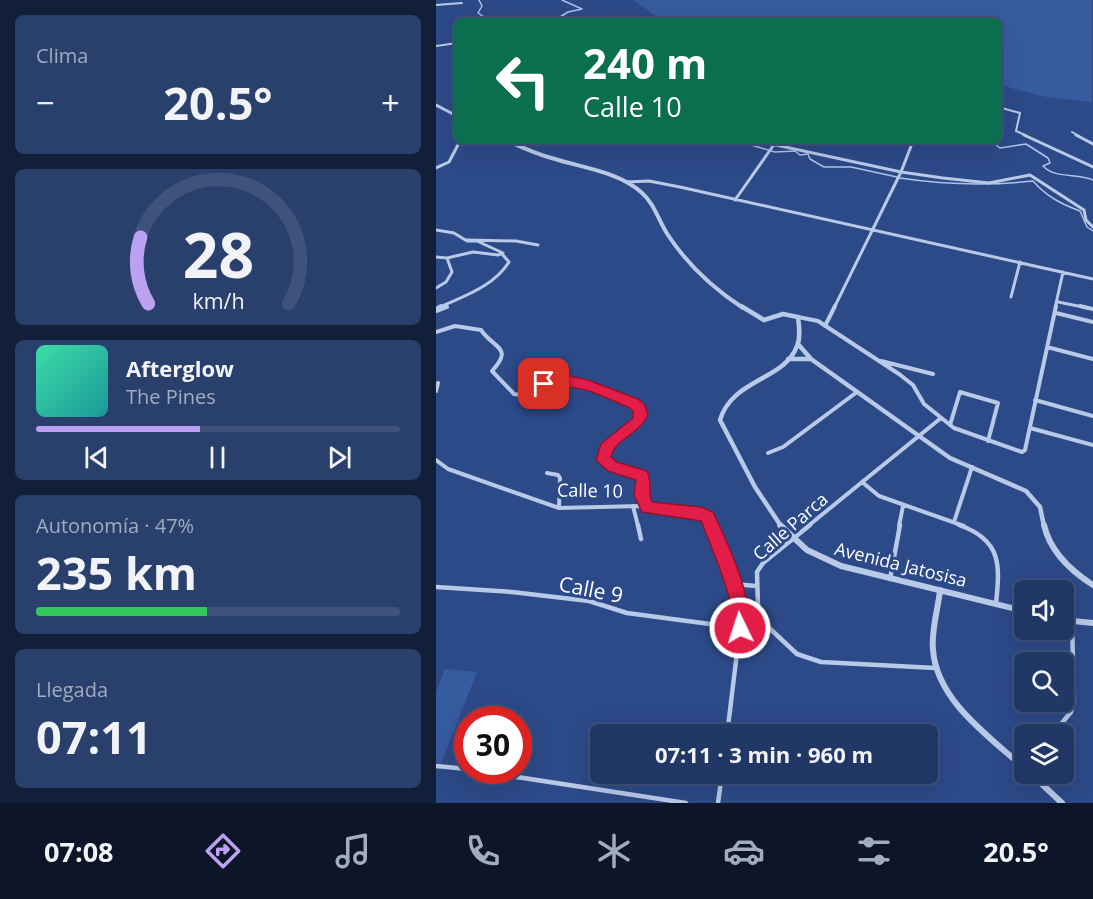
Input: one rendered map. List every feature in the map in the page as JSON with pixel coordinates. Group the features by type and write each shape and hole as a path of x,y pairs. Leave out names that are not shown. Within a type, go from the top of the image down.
{"street":[{"path":"436,5 462,3"},
{"path":"436,46 454,43"},
{"path":"436,105 454,114"},
{"path":"1002,108 1020,113 1016,131 1093,167"},
{"path":"1072,132 1093,144"},
{"path":"436,168 449,162 458,144"},
{"path":"516,144 564,162 594,169 623,182 648,198 676,246 689,263 719,293 763,320 783,314 815,320 913,385 921,401 960,432 1022,453 1025,450 1030,428 1063,272"},
{"path":"767,144 796,148 901,172 989,183 1026,175 1035,177 1050,190 1083,209 1086,220 1093,227"},
{"path":"825,326 901,172 912,144"},
{"path":"736,200 773,146"},
{"path":"623,182 649,181 1093,279"},
{"path":"436,230 448,231 497,249 509,262 503,272 477,291 436,310"},
{"path":"460,231 465,239"},
{"path":"465,239 476,238 492,241 515,239 538,244"},
{"path":"436,257 447,258 473,252 502,254"},
{"path":"436,288 446,282 452,274 447,258"},
{"path":"1011,297 1020,262"},
{"path":"1058,302 1093,309"},
{"path":"436,310 447,307"},
{"path":"1056,312 1093,322"},
{"path":"798,317 798,344 811,359 950,458 1022,489 1036,501 1051,545 1075,573 1093,585"},
{"path":"436,332 455,326 481,330 488,340 500,347 503,354 502,360 492,371 499,376 506,389 515,394 527,395 547,382 568,380 583,383 637,406 641,414 639,421 606,448 603,456 606,463 613,467 642,475 644,480 642,495 647,508"},
{"name":"Avenida Jatosisa","path":"798,344 786,360 728,401 721,412 720,420 777,524 791,540 820,560 1014,608"},
{"path":"1047,347 1093,359"},
{"path":"786,360 811,359"},
{"path":"878,361 933,375"},
{"path":"436,392 438,383"},
{"path":"768,453 783,447 857,392"},
{"path":"950,425 960,392 998,403 988,441"},
{"path":"1035,400 1093,416"},
{"name":"Calle Parca","path":"936,668 821,662 797,654 766,625 758,606 756,586 761,565 941,418"},
{"path":"1030,428 1093,445"},
{"name":"Calle 10","path":"436,460 448,469 559,508 633,506 701,514 707,517 734,584 740,607 740,628 728,724"},
{"path":"954,522 972,467"},
{"path":"547,473 558,475 560,478 559,508"},
{"path":"862,482 879,496 954,522 983,535 997,552 999,562 996,604"},
{"path":"633,506 641,539"},
{"path":"889,579 903,506"},
{"path":"734,584 756,586"},
{"name":"Calle 9","path":"436,587 512,592 589,602 627,613 740,628"},
{"path":"940,590 933,650 936,668 954,701 1014,758"},
{"path":"1074,622 1093,623"},
{"path":"1061,724 1071,712 1074,701 1072,640"},
{"path":"436,766 454,768"},
{"path":"532,779 686,803"},
{"path":"718,803 721,784"},
{"path":"1042,784 1062,803"}],"shaded area":[{"path":"633,0 1092,0 1092,102 1047,97 1002,86 1002,18 659,18"},
{"path":"445,669 477,672 464,706 454,706 454,730 441,763 436,763 436,692"}],"waterway":[{"path":"479,0 482,6 478,13 486,18"},
{"path":"562,0 582,9 568,12 560,17 562,18"},
{"path":"747,144 775,152 795,151 800,155 808,154 810,159 824,167 851,167 897,177"},
{"path":"995,144 1000,148 1026,144 1048,158 1050,163 1043,166 1048,170 1093,180"},
{"path":"900,178 966,184 1033,181 1054,199 1080,211 1087,227 1093,231"}],"route":[{"path":"544,384 565,380 583,383 633,403 639,408 641,414 639,421 606,448 603,460 613,467 642,475 644,480 641,491 647,508 701,514 707,517 711,522 734,584 740,607 740,628"}]}
